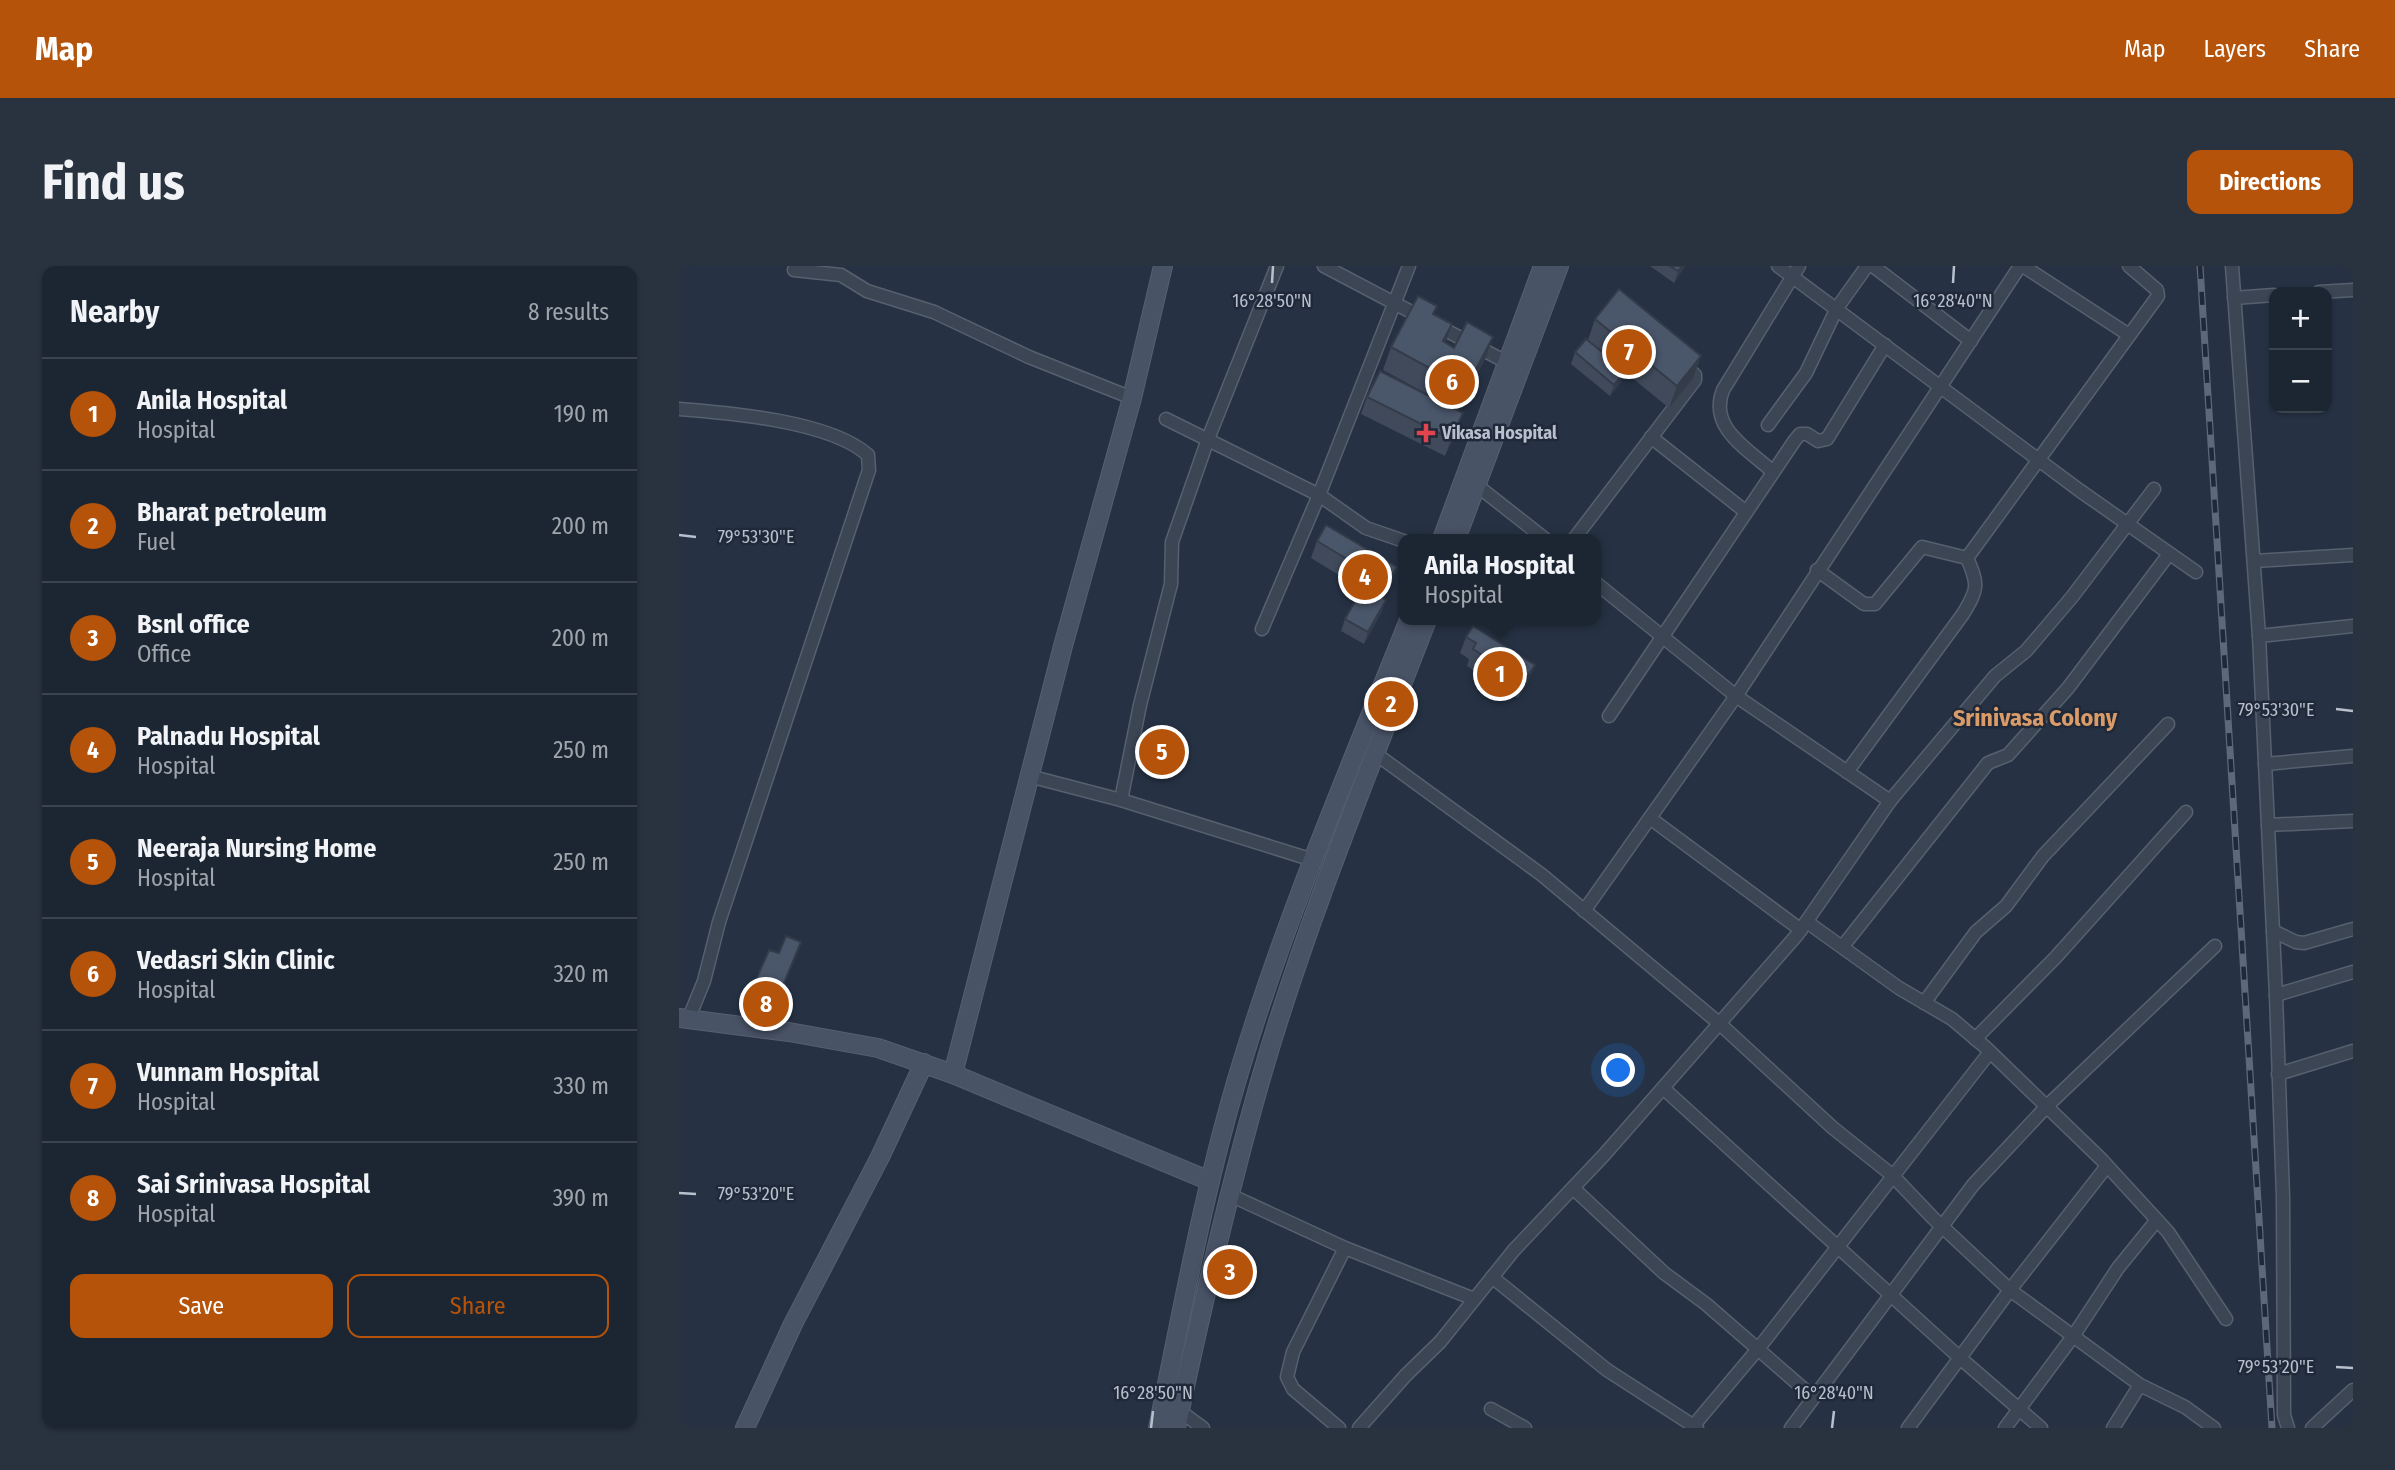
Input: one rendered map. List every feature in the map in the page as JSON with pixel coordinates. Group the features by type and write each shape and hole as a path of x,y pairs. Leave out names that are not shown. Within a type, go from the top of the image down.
{"main road":[{"path":"953,1074 1029,776 1132,398 1163,266"},
{"path":"1443,534 1543,266"},
{"path":"1457,534 1559,266"},
{"path":"1158,1428 1210,1181 1240,1067 1313,860 1407,625"},
{"path":"1178,1419 1228,1202 1262,1076 1305,943 1425,625"},
{"path":"683,1019 802,1034 878,1048 953,1074 1210,1181"},
{"path":"745,1428 924,1063"}],"street":[{"path":"1121,800 1140,705 1171,584 1172,542 1208,439 1277,266"},
{"path":"1324,266 1508,363"},
{"path":"1262,629 1319,495 1344,425 1409,266"},
{"path":"1778,266 1796,272 1837,309 1939,387 2196,572"},
{"path":"1768,425 1806,373 1837,309 1867,266"},
{"path":"1873,266 1971,341"},
{"path":"1584,911 1736,696 2022,266 2129,335"},
{"path":"1967,558 2158,296 2157,290 2129,266"},
{"path":"2232,266 2259,636 2276,995 2283,1197 2284,1415 2288,1428"},
{"path":"795,270 841,275 867,291 934,312 1029,356 1132,398"},
{"path":"1773,472 1723,426 1717,404 1796,272"},
{"path":"2332,291 2353,290"},
{"path":"2234,298 2269,295"},
{"path":"1609,716 1800,434 1807,434 1818,441 1827,439 1885,345"},
{"path":"1578,534 1695,380 1695,375 1670,354"},
{"path":"679,409 736,414 818,431 858,446 868,455 869,470 719,922 704,981 683,1019"},
{"path":"1166,419 1319,495 1366,528 1398,539"},
{"path":"1651,438 1746,512"},
{"path":"1475,484 1539,534"},
{"path":"1360,1428 1406,1375 1440,1342 1492,1277 1720,1024 1804,926 1890,801 1996,676 2026,651 2154,489"},
{"path":"1818,570 1864,604 1875,604 1922,547 1967,558"},
{"path":"1843,946 1988,763 2008,755 2068,688 2169,554"},
{"path":"2254,561 2353,555"},
{"path":"1847,772 1976,593 1976,579 1967,558"},
{"path":"1601,587 1736,696 1890,801"},
{"path":"2259,636 2353,626"},
{"path":"1924,1003 1976,932 2006,906 2043,856 2168,724"},
{"path":"1376,754 1498,841 1720,1024 1833,1128 1892,1175 2010,1290 2140,1385 2196,1422 2214,1428"},
{"path":"2265,764 2353,756"},
{"path":"1029,776 1121,800 1313,860"},
{"path":"1975,1039 2056,957 2186,812"},
{"path":"1650,818 1804,926 1843,946 1924,1003 1952,1019 1990,1052 2107,1166 2157,1220 2226,1319"},
{"path":"2268,825 2353,821"},
{"path":"2273,931 2304,943 2353,929"},
{"path":"1791,1428 1973,1185 2047,1106 2215,946"},
{"path":"2276,995 2353,972"},
{"path":"2278,1074 2353,1051"},
{"path":"1492,1277 1607,1370 1695,1427 1990,1052"},
{"path":"1663,1088 2041,1428"},
{"path":"1908,1428 1959,1357 2107,1166"},
{"path":"1573,1188 1664,1273 1813,1397"},
{"path":"1228,1202 1474,1300"},
{"path":"2005,1428 2074,1335 2118,1268 2157,1220"},
{"path":"1339,1428 1293,1389 1287,1377 1293,1352 1345,1248"},
{"path":"2113,1428 2140,1385"},
{"path":"2312,1428 2353,1390"},
{"path":"1491,1409 1525,1428"},
{"path":"1178,1419 1203,1428"}],"building":[{"path":"1619,289 1701,356 1677,386 1595,319"},
{"path":"1418,296 1437,306 1433,314 1452,324 1443,341 1454,348 1467,322 1493,337 1466,388 1391,347"},
{"path":"1586,339 1626,371 1614,385 1575,352"},
{"path":"1380,371 1463,413 1451,439 1367,397"},
{"path":"1326,525 1397,567 1387,583 1317,541"},
{"path":"1363,587 1386,600 1368,632 1345,619"},
{"path":"1473,626 1535,665 1524,682 1473,649 1476,643 1466,637"},
{"path":"786,936 801,942 775,1005 750,994 769,950 779,953"}],"railway":[{"path":"2200,266 2272,1428"}],"place":[{"name":"Vunnam Hospital","path":"1629,352"},
{"name":"Vedasri Skin Clinic","path":"1452,382"},
{"name":"Vikasa Hospital","path":"1426,433"},
{"name":"Palnadu Hospital","path":"1365,577"},
{"name":"Anila Hospital","path":"1500,674"},
{"name":"Bharat petroleum","path":"1391,704"},
{"name":"Neeraja Nursing Home","path":"1162,752"},
{"name":"Sai Srinivasa Hospital","path":"766,1004"},
{"name":"Bsnl office","path":"1230,1272"}],"district":[{"name":"Srinivasa Colony","path":"2035,718"}]}
